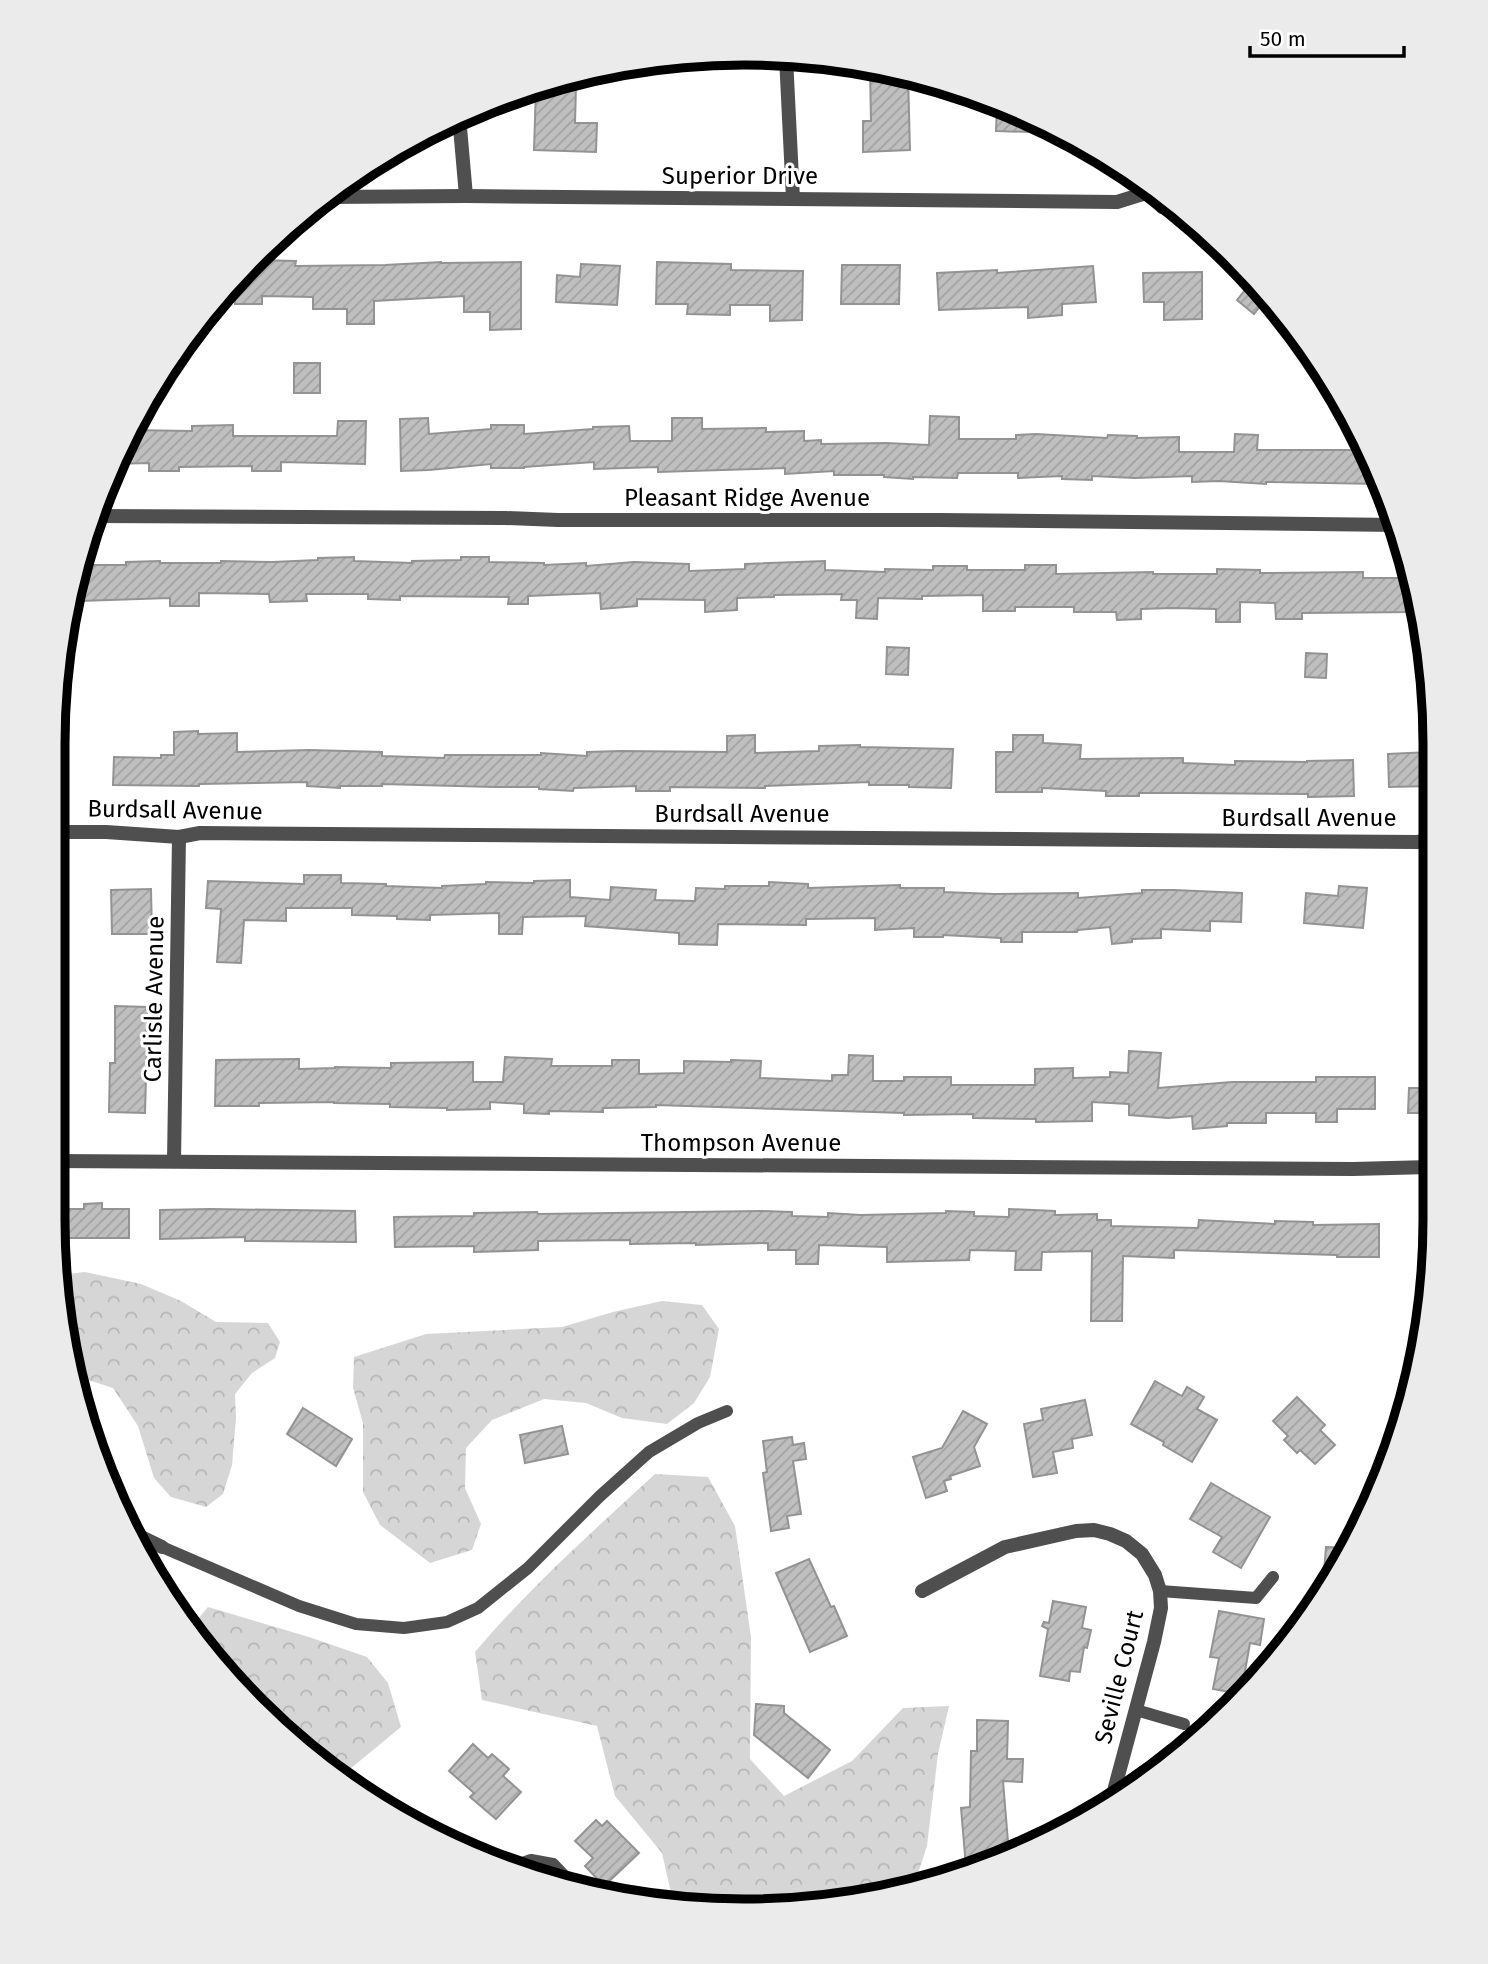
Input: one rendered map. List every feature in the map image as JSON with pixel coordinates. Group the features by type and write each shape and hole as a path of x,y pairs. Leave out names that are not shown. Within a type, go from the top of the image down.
{"street":[{"path":"786,66 793,199"},
{"path":"460,127 466,196"},
{"name":"Superior Drive","path":"342,197 1117,202 1141,193"},
{"name":"Pleasant Ridge Avenue","path":"105,516 1387,525"},
{"name":"Burdsall Avenue","path":"65,832 179,837 200,833 1423,841"},
{"name":"Carlisle Avenue","path":"174,1161 179,837"},
{"name":"Thompson Avenue","path":"65,1161 1312,1169 1423,1167"},
{"name":"Seville Court","path":"922,1591 1005,1547 1076,1531 1094,1530 1110,1534 1126,1541 1142,1554 1155,1575 1161,1608 1115,1789"},
{"path":"145,1539 162,1547"}],"lane":[{"path":"162,1547 299,1606 356,1624 404,1628 447,1622 478,1608 528,1568 600,1496 649,1452 698,1423 727,1411"},
{"path":"1160,1591 1256,1598 1273,1577"},
{"path":"1136,1710 1184,1724"},
{"path":"524,1862 531,1860 553,1864 563,1874"}],"green space":[{"path":"85,1272 141,1284 181,1301 216,1322 268,1323 280,1342 275,1358 252,1373 235,1394 232,1465 223,1494 206,1507 171,1497 154,1478 138,1426 113,1388 84,1379 67,1274"},
{"path":"662,1301 702,1305 719,1329 710,1377 694,1403 667,1424 622,1418 586,1403 544,1399 492,1420 466,1448 465,1488 481,1524 472,1550 430,1563 380,1525 363,1492 363,1423 353,1388 354,1357 426,1334 562,1327"},
{"path":"655,1474 708,1477 735,1526 751,1637 750,1759 784,1796 852,1761 903,1708 949,1706 938,1754 927,1846 917,1877 877,1886 788,1898 700,1898 671,1895 662,1853 615,1796 597,1726 482,1700 475,1652 585,1538"},
{"path":"208,1607 367,1657 388,1683 401,1727 347,1771 296,1731 264,1700 233,1668 196,1621"}],"building":[{"path":"870,77 908,85 910,150 863,152 863,121 871,121"},
{"path":"576,86 575,123 597,123 596,152 534,150 536,98"},
{"path":"997,113 1038,132 996,131"},
{"path":"268,260 296,261 295,266 521,262 521,329 490,330 490,312 464,312 464,296 374,301 374,324 347,324 347,309 313,309 313,297 262,296 262,304 235,304 235,294"},
{"path":"657,262 731,264 731,270 803,271 802,320 770,321 770,305 730,305 730,315 687,314 688,304 656,304"},
{"path":"581,264 620,266 617,305 556,302 557,275 580,277"},
{"path":"842,265 900,265 899,304 841,304"},
{"path":"1093,266 1096,302 1062,304 1062,315 1028,318 1028,307 939,310 937,273 997,270 997,273"},
{"path":"1202,272 1202,319 1164,320 1164,302 1144,302 1143,273"},
{"path":"1247,288 1262,304 1254,314 1237,300"},
{"path":"294,363 320,363 320,393 294,393"},
{"path":"930,416 959,417 959,439 1016,439 1016,435 1036,434 1107,438 1108,435 1137,438 1179,437 1179,452 1234,452 1235,434 1258,435 1257,450 1356,450 1372,484 1192,482 1192,476 1092,476 1092,480 1062,479 1062,476 1018,478 1018,473 958,473 957,478 913,479 884,475 834,475 834,471 785,474 785,468 658,472 658,467 594,469 594,462 524,468 491,468 491,464 401,471 400,419 428,418 429,434 491,429 491,425 524,425 524,434 629,426 630,441 672,441 672,418 702,418 702,429 766,428 766,432 804,431 804,441 821,440 821,444 929,445"},
{"path":"338,421 366,421 365,464 281,462 281,471 252,471 252,466 179,467 179,471 149,471 149,463 126,464 142,430 192,431 192,426 233,425 233,436 337,436"},
{"path":"354,557 354,561 412,563 461,560 461,557 489,557 489,562 544,565 586,563 586,566 634,562 689,564 689,571 745,569 745,564 825,561 825,570 885,572 885,569 933,570 933,566 967,566 967,570 1025,570 1025,565 1056,565 1056,574 1217,574 1217,569 1260,570 1260,573 1363,572 1363,578 1402,578 1410,612 1302,613 1302,619 1276,619 1275,603 1240,602 1240,622 1216,622 1216,609 1172,608 1141,609 1141,619 1117,620 1116,612 1074,612 1074,607 1015,607 1015,611 983,611 983,595 922,596 922,599 878,598 877,619 856,618 857,600 841,600 842,594 737,598 737,610 705,612 705,600 637,599 637,606 601,609 600,593 528,596 528,604 508,604 509,597 400,596 400,600 368,599 368,594 306,594 307,601 270,602 269,594 199,593 199,606 170,606 170,598 80,601 89,565 160,561 273,562"},
{"path":"887,647 909,648 908,675 886,674"},
{"path":"1306,653 1327,654 1326,678 1305,677"},
{"path":"198,731 198,734 237,733 237,752 382,752 382,756 444,758 445,755 541,753 587,756 587,752 621,751 727,752 727,736 755,735 755,753 819,751 819,746 860,745 953,749 951,788 869,785 869,782 765,788 670,787 670,791 636,791 636,786 574,788 573,791 539,787 382,784 340,788 307,786 307,782 199,786 113,785 114,757 161,758 161,755 174,755 174,732"},
{"path":"1013,735 1043,735 1043,743 1081,745 1080,759 1183,758 1183,763 1235,765 1235,761 1353,760 1354,796 1139,793 1139,796 1106,796 1106,791 1042,788 1042,792 996,792 996,752 1013,752"},
{"path":"1423,752 1423,786 1389,787 1388,754"},
{"path":"304,875 341,875 341,883 442,888 486,882 534,883 570,880 570,897 610,900 611,887 656,890 655,900 695,901 696,888 769,886 769,882 808,884 808,888 900,885 900,888 944,888 944,892 1078,893 1078,898 1142,893 1142,890 1242,893 1241,922 1210,921 1210,931 1161,929 1161,938 1132,939 1132,942 1112,944 1110,927 1077,932 1022,932 1022,942 1001,942 1001,938 943,935 914,937 914,928 875,930 875,918 806,919 806,925 718,924 717,945 679,944 679,933 585,926 586,916 523,917 522,934 499,934 499,913 430,915 430,920 352,915 352,908 286,908 286,921 244,920 241,963 217,962 221,909 206,908 208,881 304,884"},
{"path":"1339,886 1367,888 1363,928 1304,923 1306,893 1338,896"},
{"path":"151,889 152,934 112,934 111,890"},
{"path":"115,1006 148,1007 145,1113 109,1112 110,1063 115,1063"},
{"path":"1129,1051 1161,1053 1158,1088 1232,1082 1316,1082 1316,1077 1375,1077 1375,1109 1337,1109 1337,1122 1316,1122 1316,1113 1266,1113 1266,1123 1227,1123 1227,1126 1193,1129 1192,1116 1168,1118 1129,1115 1129,1104 1092,1102 1092,1121 1036,1122 1036,1119 973,1118 973,1114 904,1115 656,1105 603,1108 603,1112 549,1111 549,1114 524,1113 524,1104 490,1102 490,1109 447,1110 334,1102 215,1106 216,1060 299,1059 299,1069 391,1068 391,1063 473,1062 473,1082 503,1082 505,1057 552,1059 551,1066 612,1066 612,1060 639,1060 639,1074 684,1073 684,1061 761,1061 760,1078 832,1081 832,1075 848,1075 849,1055 873,1056 873,1081 904,1081 904,1077 951,1077 951,1085 1035,1085 1035,1069 1073,1068 1073,1078 1110,1077 1110,1072 1128,1073"},
{"path":"1409,1088 1423,1088 1423,1113 1408,1113"},
{"path":"102,1203 102,1209 129,1209 129,1238 65,1238 65,1209 84,1209 84,1204"},
{"path":"1009,1209 1055,1211 1055,1215 1097,1214 1097,1220 1111,1220 1111,1226 1198,1228 1199,1220 1275,1224 1275,1221 1313,1222 1313,1225 1379,1224 1379,1257 1174,1250 1174,1258 1123,1256 1122,1321 1091,1321 1092,1251 1042,1252 1041,1270 1015,1270 1016,1251 970,1250 969,1260 887,1262 887,1247 819,1245 818,1264 796,1264 796,1250 768,1250 768,1243 696,1245 630,1244 630,1240 538,1241 538,1250 474,1252 474,1246 395,1247 394,1217 474,1216 474,1213 762,1211 792,1212 792,1216 828,1217 828,1213 861,1215 946,1211 974,1212 974,1216 1009,1217"},
{"path":"160,1210 355,1211 356,1242 245,1241 245,1237 160,1239"},
{"path":"1155,1381 1182,1396 1187,1387 1204,1397 1197,1409 1217,1420 1192,1462 1163,1445 1164,1442 1131,1424"},
{"path":"1297,1397 1325,1425 1320,1430 1335,1445 1315,1464 1300,1450 1297,1453 1284,1440 1288,1436 1273,1421"},
{"path":"1085,1400 1092,1435 1072,1439 1073,1448 1053,1452 1057,1473 1033,1477 1024,1424 1043,1420 1041,1409"},
{"path":"303,1408 352,1439 336,1466 287,1434"},
{"path":"963,1411 987,1424 974,1447 980,1466 950,1476 951,1479 944,1481 947,1491 926,1498 913,1457 942,1448"},
{"path":"562,1426 568,1454 525,1463 520,1435"},
{"path":"792,1437 793,1445 804,1443 806,1459 793,1461 801,1514 787,1516 789,1528 771,1531 763,1473 767,1472 763,1441"},
{"path":"1211,1483 1270,1517 1241,1568 1213,1552 1222,1537 1190,1519"},
{"path":"1326,1547 1339,1548 1332,1560 1324,1573"},
{"path":"809,1559 847,1636 810,1652 776,1573"},
{"path":"1053,1601 1086,1607 1082,1628 1091,1630 1087,1648 1084,1647 1080,1672 1070,1671 1069,1681 1040,1676 1048,1629 1042,1626 1044,1622 1049,1623"},
{"path":"1219,1611 1264,1619 1260,1645 1250,1643 1243,1680 1231,1692 1213,1689 1219,1658 1210,1657"},
{"path":"756,1704 784,1706 784,1713 830,1750 808,1778 754,1735"},
{"path":"977,1720 1008,1721 1007,1759 1023,1759 1022,1782 1003,1781 1008,1846 966,1862 961,1808 970,1807 971,1751 977,1751"},
{"path":"473,1744 488,1758 492,1754 509,1769 503,1776 521,1792 496,1819 470,1797 474,1793 449,1771"},
{"path":"596,1820 602,1826 607,1821 639,1853 605,1885 585,1866 593,1858 575,1841"}]}
